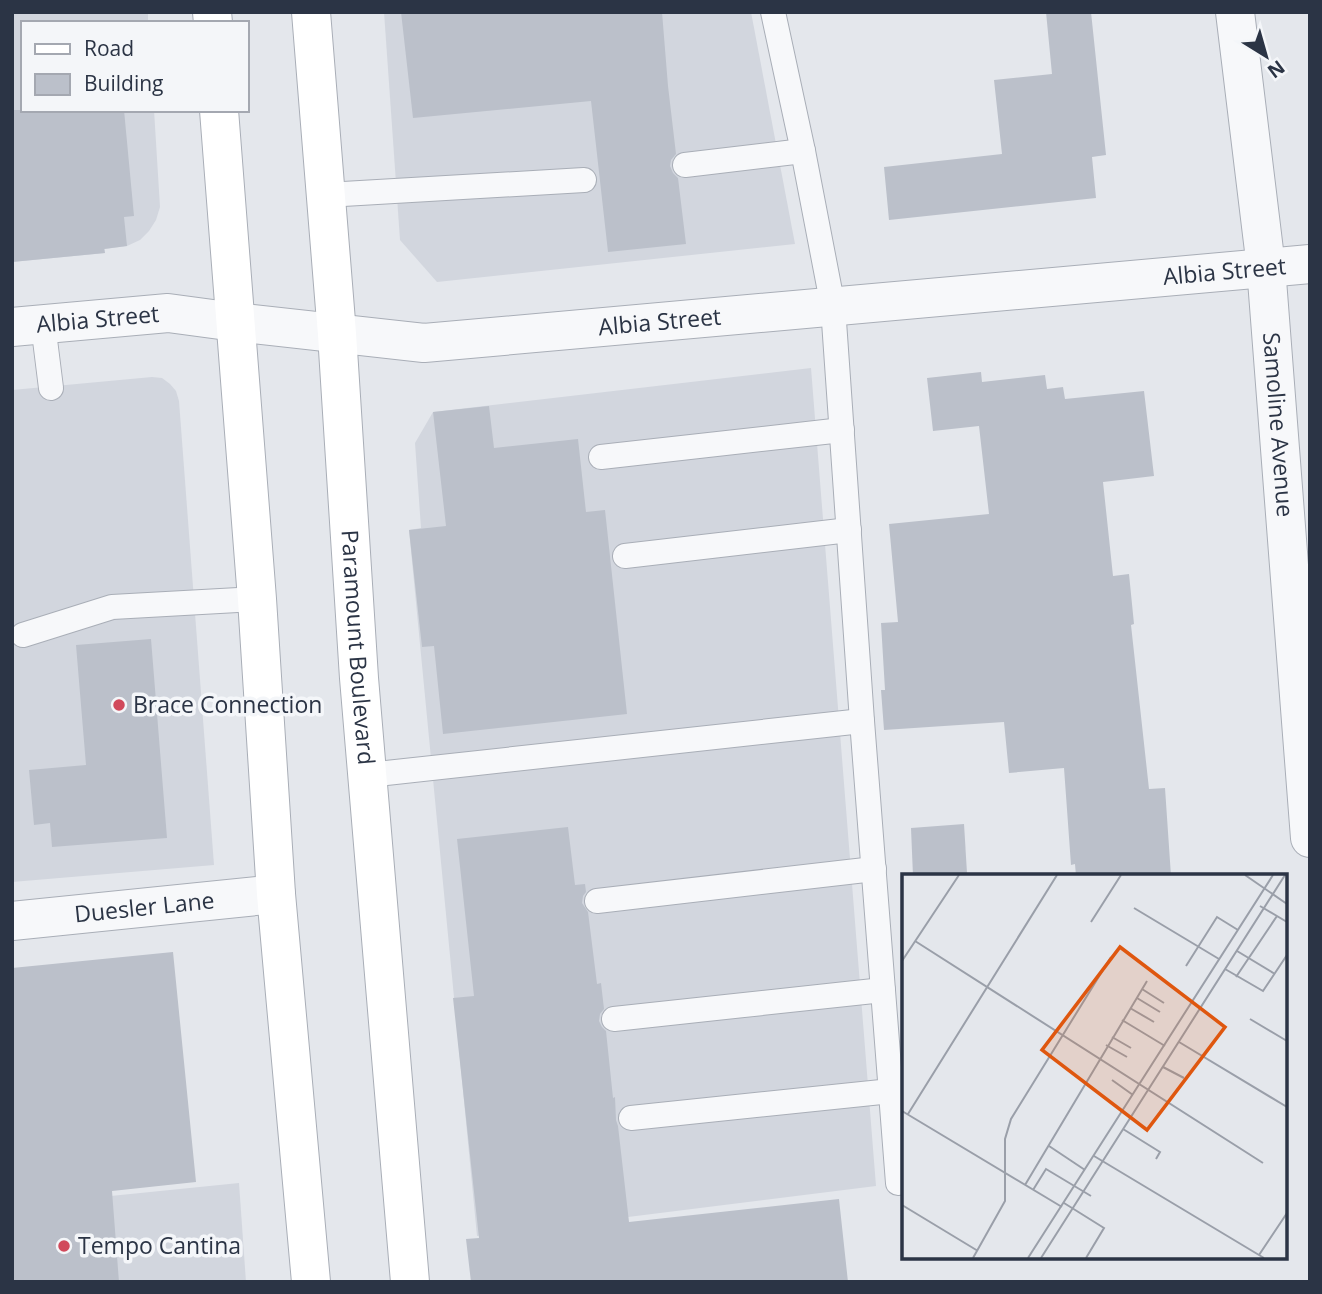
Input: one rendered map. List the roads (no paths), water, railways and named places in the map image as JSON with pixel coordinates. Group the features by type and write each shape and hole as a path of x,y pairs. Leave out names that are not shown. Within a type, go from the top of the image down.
{"main road":[{"name":"Paramount Boulevard","path":"311,12 337,334 359,678 410,1282"},
{"path":"219,112 257,599 276,894 311,1282"}],"street":[{"name":"Samoline Avenue","path":"1235,12 1266,267 1310,838"},
{"name":"Albia Street","path":"28,326 169,313 235,323 425,343 1310,264"},
{"name":"Duesler Lane","path":"12,921 276,894"}],"lane":[{"path":"773,12 833,307 898,1183"},
{"path":"685,165 803,151"},
{"path":"326,195 584,180"},
{"path":"28,326 51,388"},
{"path":"601,457 842,430"},
{"path":"625,556 849,530"},
{"path":"23,635 112,607 257,599"},
{"path":"368,775 862,721"},
{"path":"597,901 874,869"},
{"path":"614,1020 883,990"},
{"path":"631,1118 891,1091"}],"place":[{"name":"Brace Connection","path":"119,705"},
{"name":"Tempo Cantina","path":"64,1246"}]}
